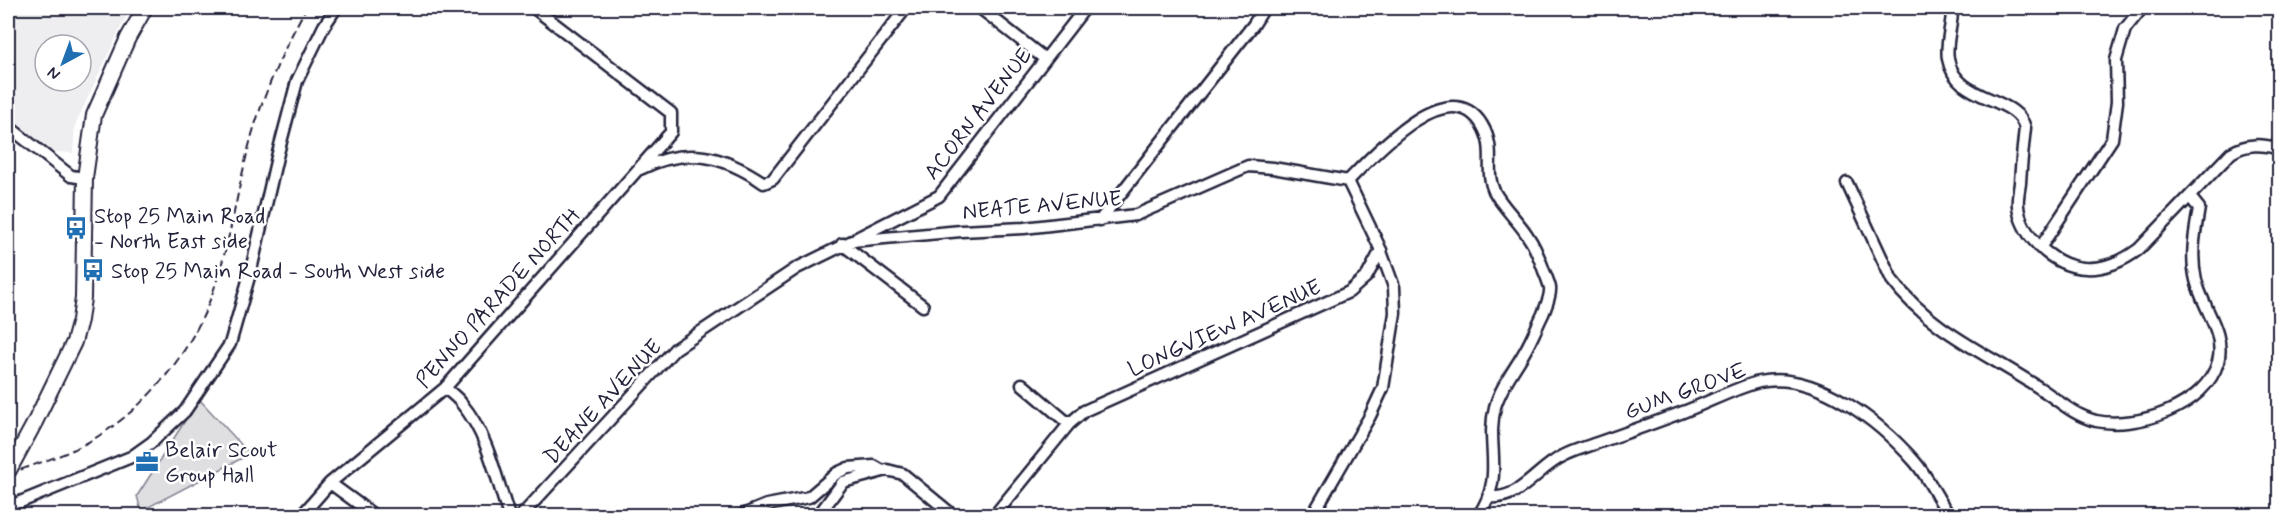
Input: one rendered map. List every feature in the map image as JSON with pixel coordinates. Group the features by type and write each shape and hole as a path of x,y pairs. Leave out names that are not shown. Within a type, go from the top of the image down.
{"main road":[{"path":"8,472 74,342 83,298 85,178 94,115 128,38 145,8"}],"street":[{"path":"8,507 131,457 152,442 184,411 230,344 251,270 297,81 324,26 336,8"},
{"name":"PENNO PARADE NORTH","path":"301,516 330,483 445,388 671,132 671,113 534,8"},
{"path":"637,171 651,164 683,155 712,157 743,169 764,183 773,179 906,8"},
{"path":"980,8 1045,59"},
{"name":"ACORN AVENUE","path":"845,243 939,196 1085,8"},
{"path":"1101,220 1254,24 1264,8"},
{"path":"1952,8 1948,59 1952,71 1961,83 1974,93 2015,113 2023,120 2025,128 2018,207 2030,237 2040,248 2066,265 2094,268 2109,266 2126,259 2139,249 2231,153 2240,147 2261,144 2280,149"},
{"path":"2040,248 2112,139 2117,102 2116,60 2125,28 2142,8"},
{"path":"1312,516 1370,416 1383,388 1395,313 1394,286 1381,250 1348,180 1387,141 1419,119 1447,106 1465,108 1482,124 1491,144 1489,181 1498,199 1530,238 1550,289 1547,303 1526,349 1503,387 1495,406 1491,431 1495,469 1490,497 1478,516"},
{"path":"8,126 71,176 85,178"},
{"name":"NEATE AVENUE","path":"845,243 1136,215 1248,166 1348,180"},
{"path":"1847,183 1892,279 1900,291 1947,332 2077,413 2095,421 2114,423 2135,422 2154,417 2188,401 2210,378 2217,363 2220,348 2217,334 2196,280 2192,247 2199,208 2190,196"},
{"path":"845,243 923,306"},
{"name":"DEANE AVENUE","path":"521,516 675,349 797,268 845,243"},
{"name":"LONGVIEW AVENUE","path":"994,516 1069,424 1084,411 1349,292 1367,276 1381,250"},
{"name":"GUM GROVE","path":"1490,497 1501,498 1515,492 1561,456 1759,382 1779,381 1803,385 1838,398 1878,424 1917,464 1950,516"},
{"path":"1022,384 1069,424"},
{"path":"445,388 462,403 475,424 490,454 509,516"},
{"path":"740,516 767,505 809,497 837,473 848,468 874,466 880,470 903,474 954,516"},
{"path":"818,516 843,482 880,470"},
{"path":"330,483 375,516"}],"shaded area":[{"path":"8,8 130,8 93,87 93,33 33,33 33,93 90,93 75,125 73,153 52,152 8,116"},
{"path":"199,399 250,454 141,511 137,496"}],"railway":[{"path":"8,474 72,450 110,428 143,401 172,368 184,350 205,312 221,268 259,112 277,66 306,8"}],"place":[{"name":"Stop 25 Main Road - North East side","path":"76,228"},
{"name":"Stop 25 Main Road - South West side","path":"93,270"},
{"name":"Belair Scout Group Hall","path":"147,462"}]}
